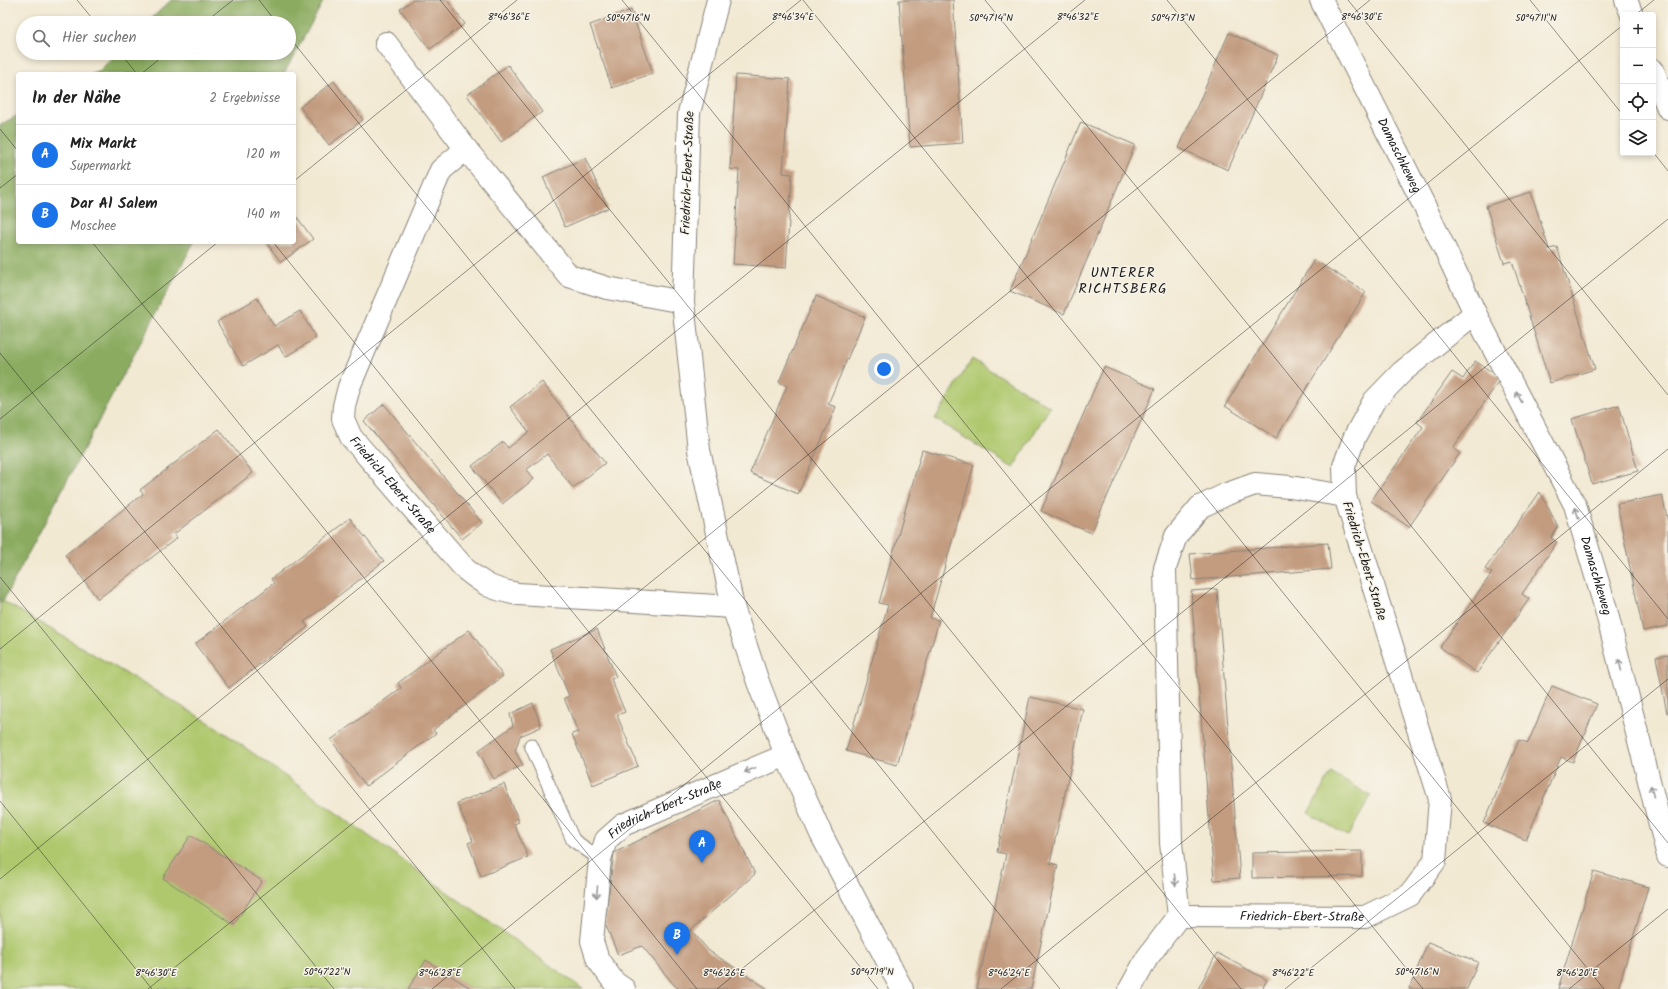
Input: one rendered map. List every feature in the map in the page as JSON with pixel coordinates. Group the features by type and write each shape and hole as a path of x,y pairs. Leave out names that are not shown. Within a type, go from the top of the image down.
{"street":[{"name":"Friedrich-Ebert-Straße","path":"718,0 689,113 683,302 699,450 733,607 758,682 786,755 821,834 902,989"},
{"name":"Damaschkeweg","path":"1321,0 1423,203 1475,313 1575,505 1605,606 1668,856"},
{"path":"1626,0 1631,12"},
{"path":"386,44 466,149 569,276 607,288 683,302"},
{"path":"1656,78 1668,108"},
{"name":"Friedrich-Ebert-Straße","path":"466,149 441,170 348,387 343,419 351,437 465,569 483,584 499,590 518,594 733,607"},
{"path":"1344,496 1344,466 1355,436 1374,401 1402,372 1475,313"},
{"name":"Friedrich-Ebert-Straße","path":"1256,484 1290,487 1344,496 1440,799 1435,861 1410,895 1365,917 1179,916 1171,843 1165,568 1176,536 1200,507 1227,494 1256,484"},
{"name":"Friedrich-Ebert-Straße","path":"624,989 614,982 598,960 592,941 600,859 606,840 623,825 786,755"},
{"path":"1130,989 1148,958 1179,916"}],"lane":[{"path":"531,745 573,840 600,859"}],"green space":[{"path":"171,0 324,0 296,52 296,16 154,16"},
{"path":"110,60 292,60 285,72 96,72"},
{"path":"16,116 16,244 193,244 3,601 0,604 0,125"},
{"path":"972,359 1050,407 1013,468 935,419"},
{"path":"3,601 215,726 583,989 0,989 0,604"},
{"path":"1331,773 1371,796 1348,836 1308,813"}],"building":[{"path":"413,0 447,0 465,24 430,49 400,9"},
{"path":"899,0 953,0 963,143 910,147"},
{"path":"631,10 653,73 612,88 590,25"},
{"path":"1229,33 1278,55 1228,170 1179,148"},
{"path":"508,65 542,112 501,142 467,95"},
{"path":"736,75 790,79 783,173 792,174 786,268 733,264 739,170 730,169"},
{"path":"334,81 363,120 329,145 300,107"},
{"path":"1081,122 1135,145 1064,314 1010,291"},
{"path":"585,158 608,208 565,227 543,177"},
{"path":"1531,192 1549,249 1557,247 1595,369 1550,383 1512,261 1504,263 1486,206"},
{"path":"296,216 313,239 281,262 268,244 296,244"},
{"path":"1314,260 1366,292 1276,438 1225,406"},
{"path":"816,296 865,317 828,404 836,407 798,494 750,473 787,386 779,382"},
{"path":"257,298 274,326 300,311 316,338 285,357 278,345 243,366 217,322"},
{"path":"1475,361 1501,378 1453,448 1460,453 1409,527 1371,501 1423,427 1417,422 1452,372 1463,379"},
{"path":"1104,367 1155,389 1091,533 1041,511"},
{"path":"542,382 605,463 573,488 547,454 526,470 534,479 502,504 472,466 503,442 508,448 529,432 510,407"},
{"path":"384,404 482,523 462,539 364,421"},
{"path":"1619,405 1638,471 1592,484 1572,419"},
{"path":"219,429 253,473 174,534 177,538 98,599 65,555 143,494 140,490"},
{"path":"922,450 974,465 930,618 939,620 897,765 846,751 888,605 879,603"},
{"path":"1540,492 1558,527 1551,538 1557,542 1522,594 1529,599 1477,673 1440,647 1492,573 1485,569"},
{"path":"1662,495 1668,522 1668,626 1643,631 1617,504"},
{"path":"350,518 384,561 304,622 308,627 229,688 195,644 274,583 271,579"},
{"path":"1328,543 1331,569 1193,580 1190,554"},
{"path":"1217,589 1240,878 1214,880 1191,591"},
{"path":"597,629 616,677 611,679 625,712 617,715 638,766 593,785 572,734 578,732 564,698 569,696 550,649"},
{"path":"469,630 503,676 433,730 436,733 366,786 331,740 401,688 398,683"},
{"path":"1668,655 1668,713 1667,713 1656,657"},
{"path":"1552,686 1597,704 1573,762 1561,757 1526,840 1484,823 1519,740 1528,743"},
{"path":"1030,697 1083,709 1050,863 1058,865 1031,989 977,989 1006,854 997,852"},
{"path":"533,703 541,727 520,736 515,751 523,765 494,779 478,751 513,726 510,714"},
{"path":"504,784 519,822 514,824 528,857 481,876 468,843 473,841 457,803"},
{"path":"719,800 755,874 691,930 709,951 768,989 680,989 675,986 642,946 618,955 605,923 614,853"},
{"path":"191,835 262,881 234,925 163,878"},
{"path":"1362,851 1362,876 1252,878 1252,853"},
{"path":"1594,871 1648,887 1618,989 1558,989"},
{"path":"1428,942 1478,962 1467,989 1409,989"},
{"path":"1217,953 1267,980 1262,989 1198,989"},
{"path":"426,960 472,989 408,989"}],"place":[{"name":"Mix Markt","path":"702,863"},
{"name":"Dar Al Salem","path":"677,955"}],"district":[{"name":"UNTERER RICHTSBERG","path":"1123,282"}]}
